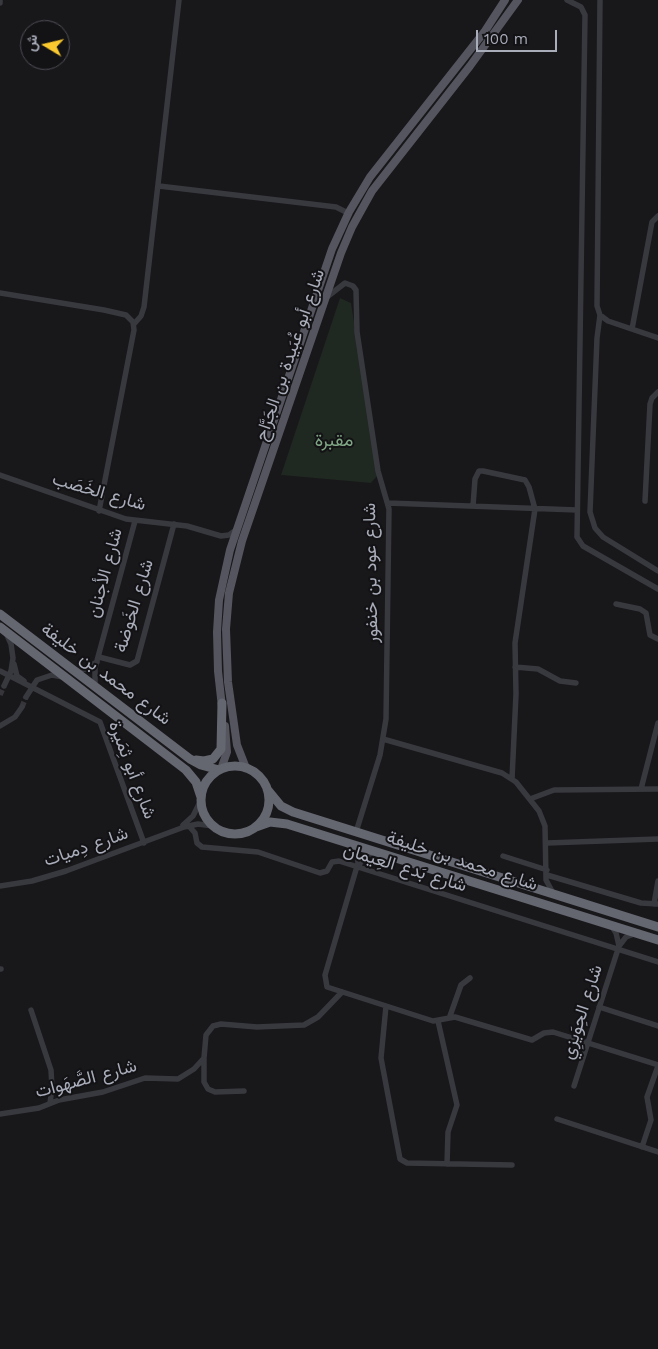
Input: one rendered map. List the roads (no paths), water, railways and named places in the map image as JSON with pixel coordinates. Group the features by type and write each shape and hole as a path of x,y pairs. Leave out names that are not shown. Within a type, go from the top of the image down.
{"highway":[{"name":"شارع محمد بن خليفة","path":"0,614 190,759 201,765 220,769"},
{"name":"شارع محمد بن خليفة","path":"2,629 186,770 196,782 201,798"},
{"path":"190,759 208,761 219,753 222,744 220,720 222,703"},
{"path":"238,766 246,768 259,776 267,789 268,810 256,827 246,832 235,834 223,832 213,826 204,814 201,798 207,781 220,769 238,766"},
{"name":"شارع محمد بن خليفة","path":"267,789 276,801 287,810 658,927"},
{"name":"شارع محمد بن خليفة","path":"256,827 279,822 658,940"}],"main road":[{"name":"شارع أبو عُبَيدة بن الجَرَّاح","path":"220,769 227,752 218,671 216,632 219,600 236,530 332,249 348,213 370,177 485,31 504,0"},
{"name":"شارع أبو عُبَيدة بن الجَرَّاح","path":"246,768 237,745 227,674 226,629 229,593 242,541 326,298 352,227 372,191 470,66 518,0"}],"street":[{"path":"99,511 134,324 141,316 144,306 179,0"},
{"path":"566,0 581,7 585,14 577,537 580,544 658,589"},
{"path":"600,0 597,306 600,315 597,338 590,512 593,523 603,537 658,571"},
{"path":"159,186 330,206 348,213"},
{"path":"632,330 652,222 658,216"},
{"name":"شارع عود بن خنفور","path":"326,298 345,283 353,286 356,290 357,332 378,471 388,502 386,719 383,740 356,832"},
{"path":"0,293 113,312 129,317 134,324"},
{"path":"600,315 608,321 658,338"},
{"path":"645,501 650,404 652,398 658,392"},
{"path":"473,506 475,480 479,472 483,471 525,480 535,509 515,643 516,694 512,779"},
{"name":"شارع الخَصَب","path":"0,475 99,511 135,521 174,524 221,536"},
{"path":"388,502 577,510"},
{"name":"شارع الأجنان","path":"95,686 94,674 135,521"},
{"name":"شارع الخَوضة","path":"98,659 130,665 137,661 174,524"},
{"path":"230,550 221,536 229,535 236,530"},
{"path":"616,604 640,609 646,613 650,635 658,639"},
{"path":"2,629 11,644 15,671 20,680 31,682 52,675 65,678"},
{"path":"75,670 85,669 98,659"},
{"path":"4,686 13,660"},
{"path":"515,667 538,669 560,681 576,683"},
{"name":"شارع أبو ثِمَيرة","path":"0,671 8,677 100,722 144,843"},
{"path":"26,697 36,680"},
{"path":"0,726 18,715 22,706"},
{"path":"0,719 10,721"},
{"path":"641,789 658,722"},
{"path":"383,740 495,771 512,779 530,799 542,818 547,843 548,887 555,896"},
{"path":"530,799 554,790 658,789"},
{"name":"شارع دِميات","path":"180,828 193,816 201,798"},
{"name":"شارع دِميات","path":"0,886 32,881 144,843 180,828 188,826 213,826"},
{"name":"شارع بَدع العِيمان","path":"188,826 195,833 198,845 204,848 258,852 320,873 327,871 334,861 358,867 619,948 658,962"},
{"path":"547,843 658,839"},
{"path":"350,843 357,852 358,867"},
{"path":"376,851 365,856 358,867 324,979 327,987 428,1020 438,1021 450,1016 528,1040 535,1039 544,1033 553,1032 658,1065 647,1097 651,1120 642,1147"},
{"path":"503,856 532,864 547,872 641,903 656,904 658,881"},
{"path":"532,888 542,885 547,872"},
{"name":"شارع الحِوَيزِي","path":"611,925 616,933 619,948"},
{"name":"شارع الحِوَيزِي","path":"574,1086 619,948 626,937 638,933"},
{"path":"450,1016 461,984 470,978"},
{"path":"244,1091 215,1092 208,1089 204,1079 204,1058 206,1035 212,1026 221,1024 257,1027 304,1024 318,1017 342,992"},
{"path":"386,1006 381,1052 398,1155 407,1163 512,1165"},
{"path":"600,1008 658,1026"},
{"path":"31,1010 51,1070 52,1088 50,1103"},
{"path":"438,1021 457,1106 448,1132 447,1164"},
{"name":"شارع الصَّهَوات","path":"0,1114 39,1108 50,1103 103,1092 145,1078 178,1079 194,1069 204,1058"},
{"path":"557,1120 658,1152"}],"tunnel":[{"path":"0,695 4,686"},
{"path":"22,707 26,697"}],"park label":[{"name":"مقبرة","path":"334,441"}]}
